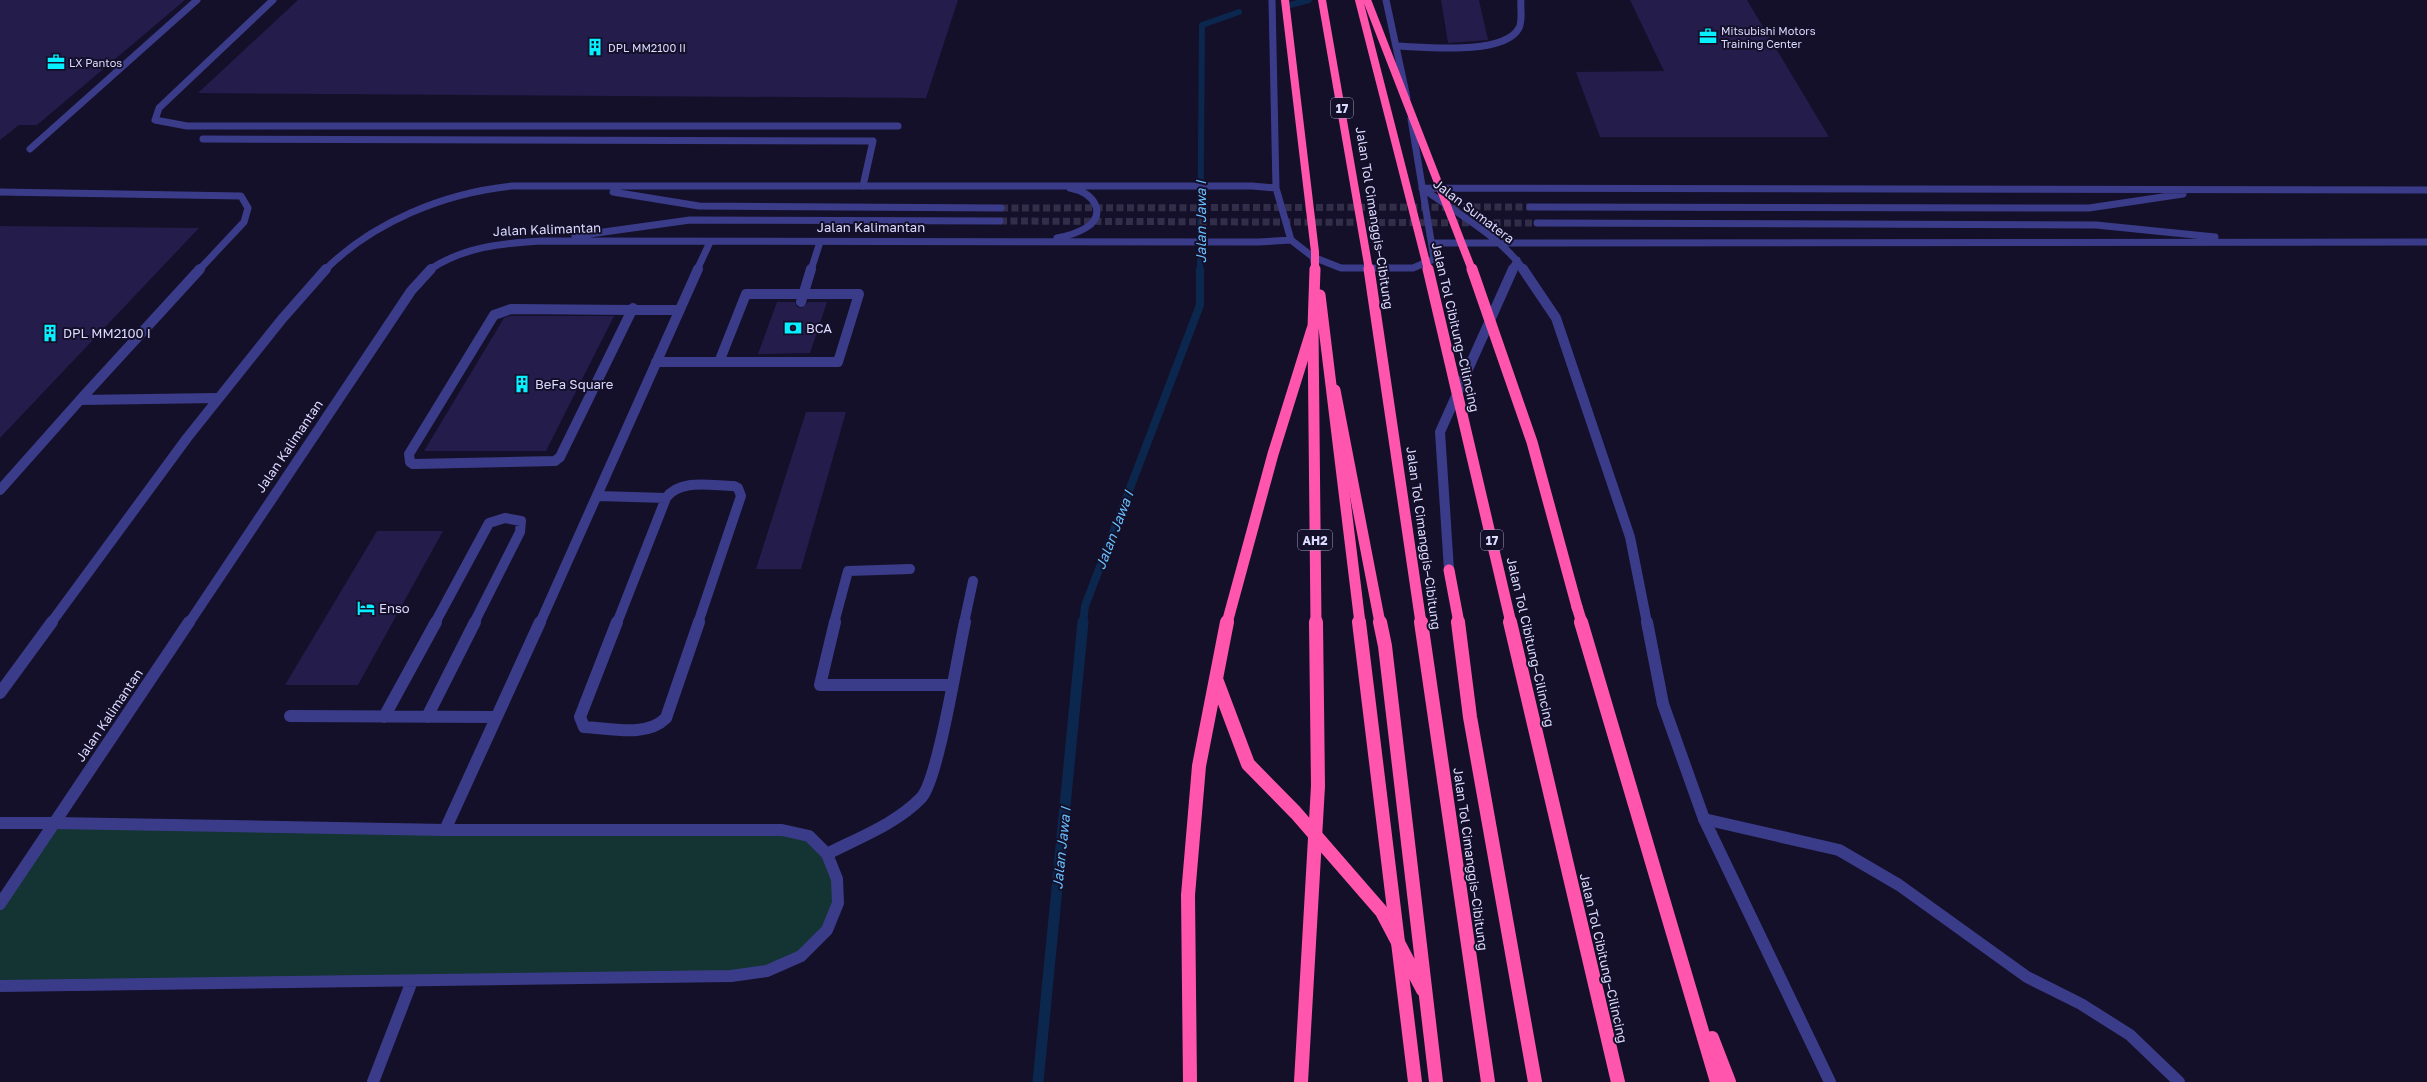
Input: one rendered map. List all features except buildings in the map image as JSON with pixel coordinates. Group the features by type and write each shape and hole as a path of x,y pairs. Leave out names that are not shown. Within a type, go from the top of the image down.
{"highway":[{"name":"AH2","path":"1285,0 1314,255 1313,328 1318,786 1301,1082"},
{"name":"Jalan Tol Cimanggis–Cibitung","path":"1322,0 1361,216 1488,1082"},
{"name":"Jalan Tol Cibitung–Cilincing","path":"1359,0 1416,219 1618,1082"},
{"path":"1367,0 1472,270 1532,442 1577,607 1717,1082"},
{"path":"1314,255 1415,1082"},
{"path":"1190,1082 1188,895 1199,766 1228,619 1269,469 1310,337 1315,315 1316,279"},
{"path":"1330,366 1344,430 1384,646 1427,996 1436,1082"},
{"path":"1449,570 1459,625 1470,717 1535,1082"},
{"path":"1216,678 1248,764 1296,813 1382,912 1427,996"},
{"path":"1681,959 1729,1082"}],"street":[{"path":"30,148 197,0"},
{"path":"273,0 159,108 155,120 187,126 898,126"},
{"path":"1272,0 1276,188 1291,240 1314,255 1341,268 1413,268 1434,259 1433,243 1422,188 2427,190"},
{"name":"Jalan Sumatera","path":"1386,0 1398,46 1422,188 1499,243 1517,260 1440,432 1449,570"},
{"path":"1398,46 1470,46 1496,43 1513,34 1519,28 1521,0"},
{"path":"203,139 873,141 863,186"},
{"path":"0,693 217,398 315,278 348,250 386,225 443,202 496,189 545,185 863,186 1049,184 1179,185 1276,188"},
{"path":"1035,242 1074,234 1087,228 1098,216 1098,209 1084,192 1049,184"},
{"path":"575,186 700,206 1000,208"},
{"path":"1530,207 2088,208 2217,190"},
{"path":"0,192 220,194 241,196 248,208 244,222 80,400 0,490"},
{"path":"542,241 690,220 1000,221"},
{"path":"1537,223 2096,225 2275,242"},
{"name":"Jalan Kalimantan","path":"0,904 411,291 428,271 456,255 492,244 542,241 1230,242 1291,240"},
{"path":"444,830 598,496 710,242"},
{"path":"802,298 820,242"},
{"path":"1433,243 2427,242"},
{"path":"1314,255 1316,279 1330,366"},
{"path":"1517,260 1556,318 1630,538 1663,704 1704,820 1830,1082"},
{"path":"656,362 719,362 783,358 838,362 859,294 802,298 746,294 719,362"},
{"path":"633,308 560,457 555,461 413,464 410,462 409,454 494,315 511,309 633,308 680,310"},
{"path":"80,400 217,398"},
{"path":"598,496 666,498 676,487 689,484 734,486 740,492 666,718 660,724 644,730 584,727 581,724 580,717 666,498"},
{"path":"384,717 489,522 501,518 514,518 521,521 522,525 520,532 427,717"},
{"path":"910,569 848,572 843,585 820,685 952,685"},
{"path":"827,854 902,814 922,797 934,768 973,581"},
{"path":"290,716 496,717"},
{"path":"1704,820 1840,850 1900,885 2028,978 2081,1004 2130,1035 2179,1082"},
{"path":"0,822 444,830 782,830 809,836 827,854 837,879 838,903 827,930 801,956 767,971 731,976 0,986"},
{"path":"373,1082 412,981"}],"green space":[{"path":"55,823 809,836 837,879 827,930 801,956 767,971 0,986 0,904"}],"waterway":[{"path":"1290,5 1309,0"},
{"name":"Jalan Jawa I","path":"1200,270 1202,25 1239,12"},
{"name":"Jalan Jawa I","path":"1083,623 1085,606 1200,305 1200,270"},
{"name":"Jalan Jawa I","path":"1038,1082 1083,622"}],"tunnel":[{"path":"1001,208 1530,207"},
{"path":"1000,221 1537,223"}],"place":[{"name":"Mitsubishi Motors Training Center","path":"1708,36"},
{"name":"DPL MM2100 II","path":"595,47"},
{"name":"LX Pantos","path":"56,62"},
{"name":"BCA","path":"793,328"},
{"name":"DPL MM2100 I","path":"50,333"},
{"name":"BeFa Square","path":"522,384"},
{"name":"Enso","path":"366,608"}]}
